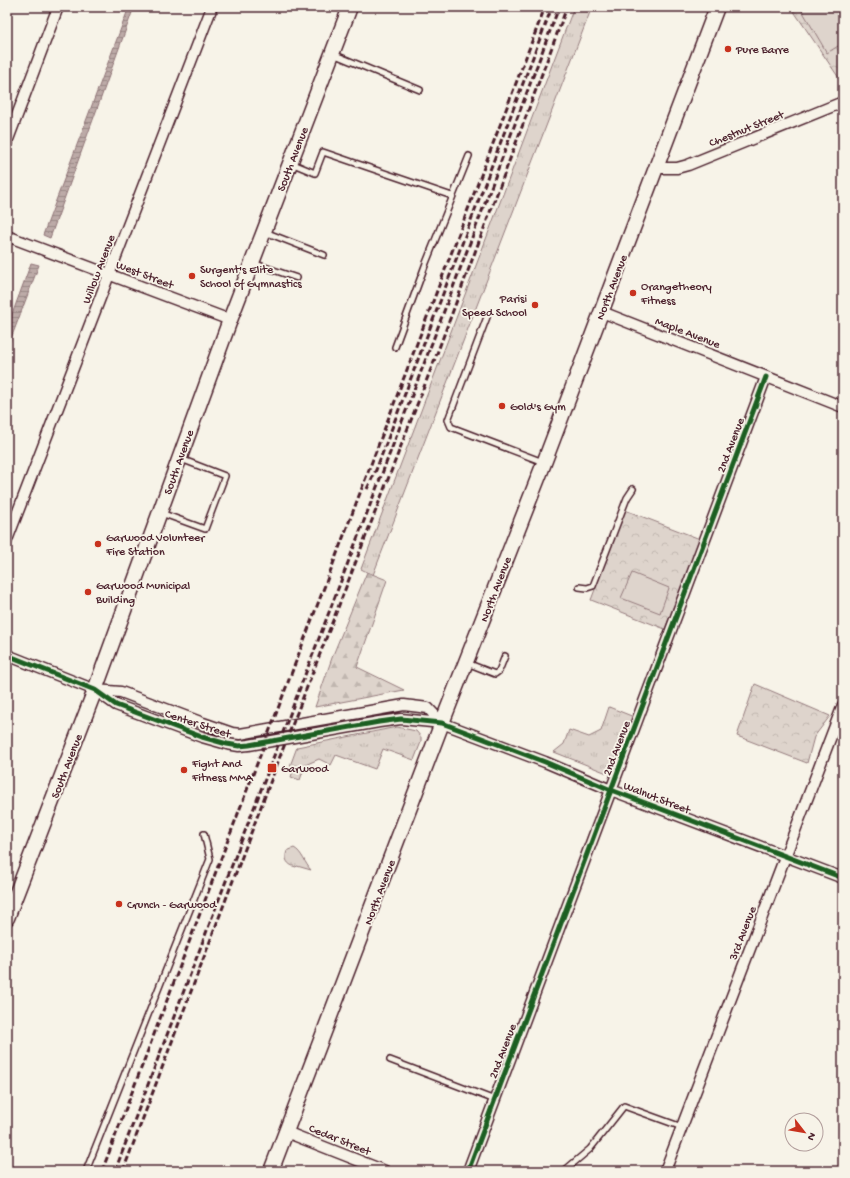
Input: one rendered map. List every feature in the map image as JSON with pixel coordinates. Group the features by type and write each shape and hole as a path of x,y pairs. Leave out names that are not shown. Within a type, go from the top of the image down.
{"main road":[{"name":"South Avenue","path":"7,918 95,690 230,320 350,7"},
{"name":"North Avenue","path":"271,1171 442,723 467,663 602,312 717,7"}],"street":[{"path":"7,142 58,7"},
{"name":"Willow Avenue","path":"7,540 212,7"},
{"name":"Chestnut Street","path":"656,168 677,168 688,165 843,102"},
{"name":"West Street","path":"7,236 230,320"},
{"name":"Maple Avenue","path":"602,312 843,407"},
{"name":"2nd Avenue","path":"468,1171 766,377"},
{"name":"Center Street","path":"7,656 95,690 116,705 208,739 239,746 401,719 442,723"},
{"name":"Center Street","path":"95,690 121,692 203,723 232,733 240,734 404,705 428,708 442,723"},
{"name":"3rd Avenue","path":"665,1171 843,705"},
{"name":"Walnut Street","path":"442,723 545,762 611,790 843,878"},
{"name":"Cedar Street","path":"286,1132 385,1171"}],"lane":[{"path":"332,54 420,90"},
{"path":"290,163 315,173 323,152 452,196"},
{"path":"395,347 426,263 469,156"},
{"path":"265,231 324,255"},
{"path":"252,263 297,278"},
{"path":"487,316 448,420 451,428 544,463"},
{"path":"160,512 205,529 225,476 180,458"},
{"path":"579,587 587,588 592,586 627,498 633,489"},
{"path":"467,663 495,674 498,672 505,656"},
{"path":"86,1171 210,859 204,834"},
{"path":"390,1060 495,1100"},
{"path":"564,1171 590,1149 624,1106 682,1127"}],"green space":[{"path":"574,7 592,7 373,575 361,569"},
{"path":"791,7 843,7 843,84"},
{"path":"800,7 843,7 843,43 827,53"},
{"path":"625,510 700,539 665,629 591,600"},
{"path":"367,572 387,580 357,667 404,690 315,707 333,655"},
{"path":"632,573 669,588 660,613 621,598"},
{"path":"755,684 830,716 814,737 807,763 737,736"},
{"path":"609,707 634,717 613,771 607,773 554,752 564,744 569,730 589,737 601,731"},
{"path":"397,727 416,731 421,737 421,742 414,760 383,749 375,769 336,755 331,765 319,759 305,765 300,780 291,777 294,768 290,766 297,747"},
{"path":"294,848 299,852 311,870 296,867 288,863 286,859 287,851"}],"shaded area":[{"path":"129,7 134,7 50,238 43,235"},
{"path":"31,263 39,265 7,349 7,328"}],"railway":[{"path":"102,1171 545,7"},
{"path":"367,489 376,470 552,7"},
{"path":"115,1171 559,7"},
{"path":"123,1171 279,759 436,356 567,7"}],"cycle path":[{"path":"468,1171 766,377"},
{"path":"7,655 95,690 116,705 202,737 239,746 401,719 442,723 545,762 611,790 843,878"}],"place":[{"name":"Pure Barre","path":"728,49"},
{"name":"Surgent's Elite School of Gymnastics","path":"192,276"},
{"name":"Orangetheory Fitness","path":"633,293"},
{"name":"Parisi Speed School","path":"535,305"},
{"name":"Gold's Gym","path":"502,406"},
{"name":"Garwood Volunteer Fire Station","path":"98,544"},
{"name":"Garwood Municipal Building","path":"88,592"},
{"name":"Garwood","path":"272,768"},
{"name":"Fight And Fitness MMA","path":"184,770"},
{"name":"Crunch - Garwood","path":"119,904"}]}
